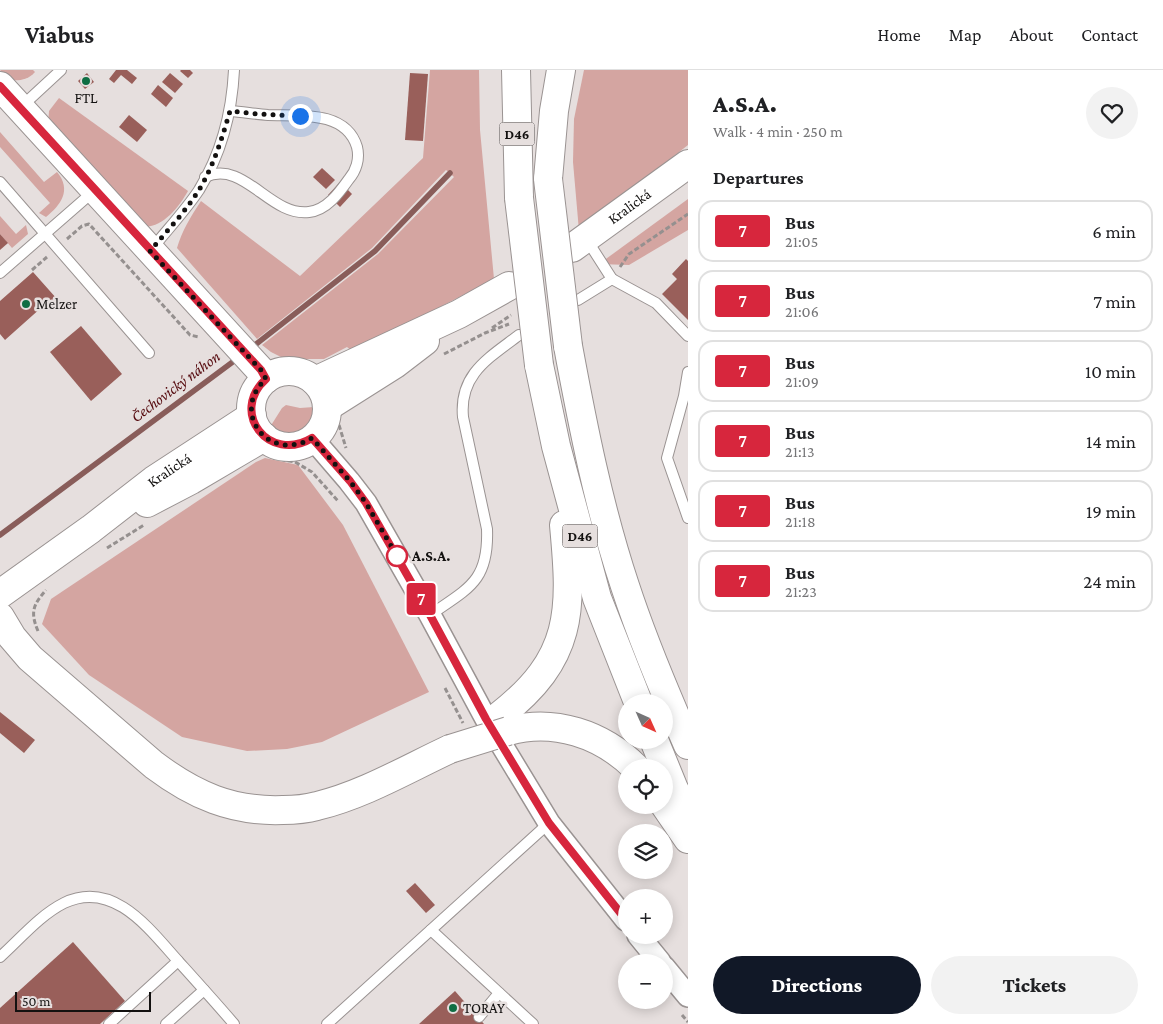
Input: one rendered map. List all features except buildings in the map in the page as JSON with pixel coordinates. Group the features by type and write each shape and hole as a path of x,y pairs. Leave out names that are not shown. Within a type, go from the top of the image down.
{"main road":[{"name":"D46","path":"516,70 519,198 539,365 556,446 597,598 635,694"},
{"name":"D46","path":"546,70 548,178 568,346 585,438 624,586 662,686 688,745"},
{"path":"548,178 554,111 561,70"},
{"path":"0,86 263,375"},
{"name":"Kralická","path":"579,244 688,164"},
{"path":"315,381 458,314 509,286"},
{"path":"327,407 395,364 458,314"},
{"path":"294,371 305,374 315,381 322,390 327,407 323,424 312,438 300,444 288,446 275,444 263,437 253,398 263,375 294,371"},
{"name":"Kralická","path":"0,594 97,540 154,480 263,437"},
{"path":"0,617 12,637 30,658 175,781 193,792 240,808 295,810 316,807 372,786 503,723 520,699 541,676 559,644 567,618 568,570 556,446"},
{"path":"503,723 573,730 603,742 625,759"},
{"path":"658,749 674,789 688,815"},
{"path":"671,814 688,839"}],"street":[{"path":"312,438 350,481 366,503 430,615 486,719 549,823 618,910"},
{"path":"645,944 653,954"},
{"path":"673,978 688,996"}],"lane":[{"path":"150,251 185,209 217,153 233,97 234,70"},
{"path":"20,107 60,71"},
{"path":"205,177 225,174 237,177 284,207 298,212 308,212 319,209 332,201 354,173 358,161 357,146 352,135 341,125 329,119 314,116 230,111"},
{"path":"0,182 150,352"},
{"path":"0,273 95,191"},
{"path":"579,244 612,279 656,303 688,336"},
{"path":"578,300 612,279"},
{"path":"430,615 471,587 483,569 488,546 487,529 463,417 462,402 466,386 475,372 519,335"},
{"path":"688,372 684,396 667,458 688,518"},
{"path":"327,1024 549,823"},
{"path":"0,957 53,910 63,904 78,898 95,898 113,902 135,915 234,1024"},
{"path":"431,930 533,1024"},
{"path":"109,1024 178,961"},
{"path":"166,1024 204,990"},
{"path":"479,1017 499,993"}],"path":[{"path":"612,279 629,254 688,214"},
{"path":"89,224 190,335 199,337"},
{"path":"263,437 295,462 312,472 341,505"},
{"path":"97,540 151,521"},
{"path":"40,636 34,622 33,610 37,602 52,586"}],"shaded area":[{"path":"0,70 33,70 35,72 20,80 10,80"},
{"path":"430,70 479,70 480,130 494,279 353,352 347,347 324,359 285,359 271,352 262,345 378,254 454,177 446,170 372,248 257,339 177,248 190,218 201,201 300,276 423,158"},
{"path":"584,70 688,70 688,145 579,231 573,162 574,119"},
{"path":"59,98 188,191 170,215 152,226 145,227 48,124 49,111"},
{"path":"0,132 44,182 57,172 61,179 64,185 63,197 46,217 39,213 50,203 0,147"},
{"path":"688,199 688,230 629,265 599,264"},
{"path":"0,216 16,234 26,225 28,234 12,248 0,234"},
{"path":"286,405 300,408 314,407 313,415 309,422 304,428 292,434 277,432 270,427"},
{"path":"265,458 298,465 343,525 429,692 322,742 287,749 247,751 182,737 89,675 42,624 51,599 256,462"}],"waterway":[{"name":"Čechovický náhon","path":"251,348 375,251 450,173"},
{"name":"Čechovický náhon","path":"0,535 238,358"}],"bus line":[{"name":"7","path":"0,86 261,370 266,379 255,393 252,410 256,427 264,437 275,444 288,446 294,446 312,438 350,481 366,503 430,615 486,719 549,823 618,910"}],"place":[{"name":"FTL","path":"86,81"},
{"name":"Melzer","path":"26,304"},
{"name":"A.S.A.","path":"397,556"},
{"name":"TORAY","path":"453,1008"}],"route":[{"path":"300,116 230,111 217,153 200,188 150,251 261,370 266,379 258,387 253,398 252,410 256,427 264,437 275,444 288,446 294,446 312,438 350,481 366,503 397,556"}]}
